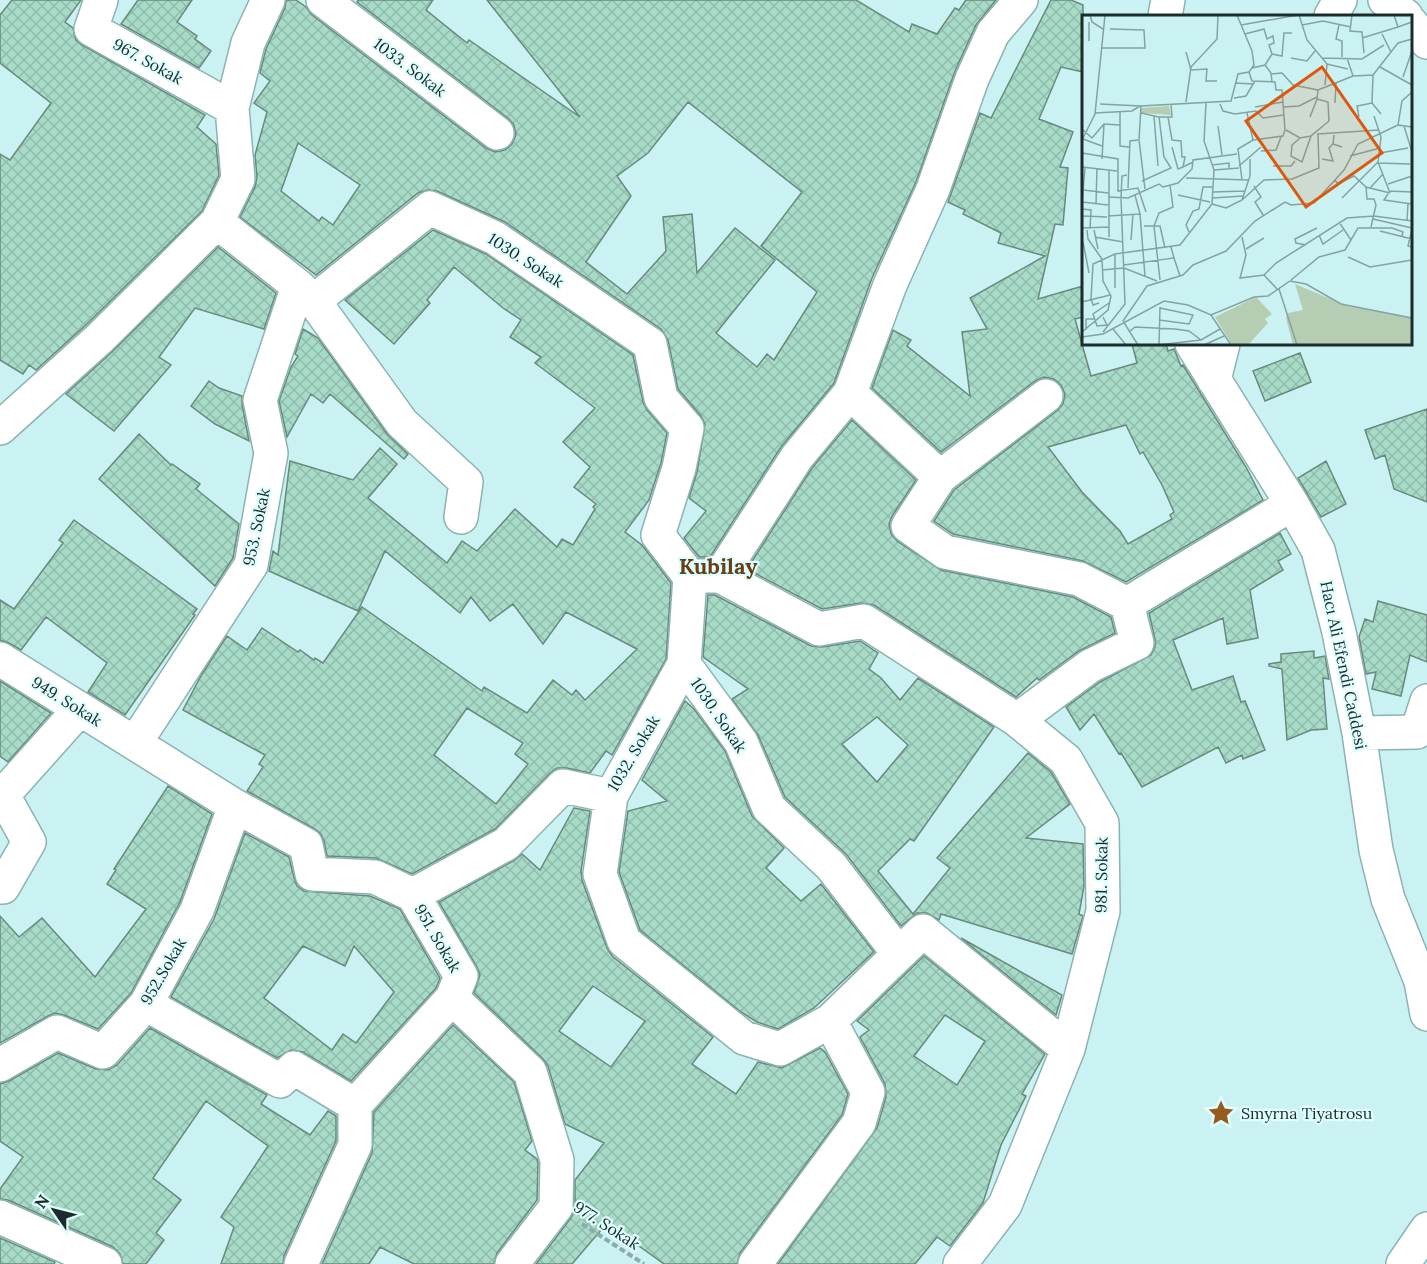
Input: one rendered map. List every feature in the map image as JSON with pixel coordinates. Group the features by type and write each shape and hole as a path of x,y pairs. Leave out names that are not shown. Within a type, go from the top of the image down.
{"street":[{"name":"967. Sokak","path":"101,0 91,29 232,108"},
{"path":"0,428 100,338 217,222 238,179 232,108 248,43 268,0"},
{"name":"1033. Sokak","path":"323,0 497,133"},
{"path":"705,576 850,393 890,285 933,189 972,79 993,33 1021,0"},
{"path":"1165,15 1168,0"},
{"path":"1332,15 1340,0"},
{"path":"1385,0 1406,15"},
{"path":"1408,15 1415,0"},
{"path":"1412,24 1427,42"},
{"name":"1030. Sokak","path":"306,294 430,208 495,238 650,344 661,398 687,428 679,468 658,536 705,576 684,664 741,742 769,808 831,866 899,954"},
{"path":"217,222 306,294 402,423 466,482 460,517"},
{"name":"953. Sokak","path":"135,743 251,565 271,453 260,400 306,294"},
{"name":"Hacı Ali Efendi Caddesi","path":"1193,345 1292,504 1318,550 1339,632 1359,733 1376,850 1388,899 1421,981 1427,1014"},
{"path":"1214,380 1223,345"},
{"path":"850,393 940,477"},
{"path":"1017,720 1090,666 1137,643 1127,604 1079,579 945,552 908,526 940,477 1046,396"},
{"path":"1127,604 1292,504"},
{"name":"981. Sokak","path":"705,576 819,629 864,621 1017,720 1066,760 1102,823 1103,911 1068,1049 1005,1205 960,1264"},
{"name":"949. Sokak","path":"0,659 135,743"},
{"name":"1032. Sokak","path":"413,895 506,844 563,786 610,796 684,664"},
{"path":"1359,733 1417,732 1427,701"},
{"path":"0,887 3,887 29,842 3,795 79,710"},
{"name":"951. Sokak","path":"135,743 235,806 306,846 312,874 375,877 413,895 461,976 452,998 355,1105"},
{"path":"610,796 600,874 624,940 744,1038 780,1049 830,1022 923,931 1068,1049"},
{"name":"952.Sokak","path":"0,1065 57,1032 103,1052 146,1004 196,910 235,806"},
{"path":"452,998 531,1072 557,1160 556,1207 512,1264"},
{"path":"146,1004 280,1081 294,1068 355,1105 355,1145 301,1264"},
{"path":"755,1264 859,1123 868,1092 830,1022"},
{"path":"0,1217 105,1264"},
{"path":"1403,1264 1427,1229"}],"path":[{"name":"977. Sokak","path":"556,1207 644,1264"}],"building":[{"path":"12,0 81,0 65,22 73,28 76,40 205,115 197,127 216,144 219,175 202,211 87,324 36,370 29,365 23,374 0,360 0,154 10,160 51,103 0,63 0,15"},
{"path":"138,0 192,0 177,22 197,36 195,39 211,51 199,68 121,24"},
{"path":"286,0 296,0 312,15 486,148 495,152 505,150 512,144 516,135 514,125 509,119 357,2 358,0 433,0 426,10 467,43 469,40 580,117 487,0 856,0 909,32 912,24 937,34 955,8 959,10 966,0 996,0 976,25 955,71 916,182 872,278 834,383 781,447 710,557 699,557 684,538 706,511 689,498 697,472 705,424 678,389 668,340 661,329 505,222 437,191 427,190 418,193 316,275 240,217 255,187 257,177 255,155 267,112 254,103 270,81 260,73 266,49 285,8","holes":["688,102 802,192 761,246 817,292 774,360 767,354 757,367 716,333 775,260 735,228 697,273 692,214 663,217 666,251 627,294 586,262 631,196 617,176 648,153","298,143 360,185 333,225 322,217 319,221 281,191"]},
{"path":"1051,0 1071,0 1083,5 1082,72 1061,67 1039,119 1073,132 1060,167 1068,168 1063,225 1055,224 1038,299 1082,286 1082,317 1075,319 1091,376 1137,363 1132,345 1166,345 1168,351 1174,349 1181,366 1183,365 1246,467 1263,500 1126,582 1083,561 953,534 934,521 954,490 1058,410 1063,404 1065,394 1061,385 1054,379 1044,377 1035,381 941,452 872,388 893,330 911,340 907,346 970,396 962,332 987,329 970,298 1045,256 998,243 1001,233 963,214 965,210 948,202 980,113 991,118","holes":["1126,425 1140,454 1143,452 1174,512 1170,515 1172,519 1128,544 1120,531 1082,492 1048,447"]},
{"path":"433,230 486,254 633,355 643,402 667,433 661,463 649,500 625,532 642,545 671,583 666,659 612,755 606,751 590,773 557,768 495,829 412,874 376,858 327,856 321,834 315,829 247,791 263,767 259,764 265,755 183,710 202,674 227,636 247,650 262,628 298,652 300,650 314,660 315,658 323,663 362,607 482,691 484,687 527,713 553,680 572,695 576,690 585,700 637,649 566,612 543,644 513,604 490,621 471,597 460,613 385,551 358,611 269,571 273,551 278,555 290,461 353,480 380,448 397,464 368,498 447,563 462,541 477,551 515,509 557,547 562,539 573,545 595,509 593,507 596,504 574,487 590,467 563,442 595,408 535,363 541,357 510,337 521,320 454,267 427,300 430,303 394,344 345,300","holes":["467,708 523,743 515,754 528,764 496,804 434,755"]},
{"path":"218,247 276,293 264,329 195,308 159,357 171,365 114,431 66,394 113,351"},
{"path":"303,329 318,338 387,434 408,454 404,459 330,394 323,403 311,394 287,437 279,401 291,367 298,356 295,354"},
{"path":"1300,353 1311,382 1265,401 1253,371"},
{"path":"209,381 219,388 242,396 249,441 215,424 191,406"},
{"path":"1427,409 1427,502 1394,489 1385,455 1375,459 1365,430"},
{"path":"852,420 916,480 889,524 891,534 897,541 941,570 1073,597 1111,617 1115,633 1079,651 1039,680 1037,678 1016,697 874,605 861,603 822,609 747,569 812,468"},
{"path":"139,434 171,465 200,484 196,489 239,524 233,558 215,586 99,479"},
{"path":"1326,461 1346,504 1321,517 1298,478"},
{"path":"74,520 197,609 125,715 88,692 107,663 46,617 21,650 0,640 0,600 14,609 63,543 59,540"},
{"path":"1280,533 1291,554 1278,561 1283,570 1250,590 1258,638 1227,644 1223,618 1173,640 1192,690 1233,676 1241,702 1245,701 1265,750 1243,759 1242,755 1226,763 1218,747 1142,787 1094,714 1080,730 1066,707 1100,682 1151,655 1155,647 1155,639 1149,613"},
{"path":"708,595 715,595 811,646 822,647 860,641 878,653 869,669 881,678 900,700 918,678 994,727 914,841 910,839 878,871 913,914 950,868 937,858 1028,753 1051,772 1070,804 1026,838 1083,844 1084,886 1079,914 1083,916 1072,954 941,914 939,920 927,913 917,913 901,926 846,854 785,797 758,735 732,699 748,689 703,657","holes":["877,717 908,745 877,782 842,744"]},
{"path":"1378,601 1427,615 1427,662 1410,655 1401,696 1372,689 1376,672 1366,674 1359,637 1365,619 1373,622"},
{"path":"1314,651 1314,658 1325,656 1329,679 1323,678 1327,729 1311,730 1287,740 1282,669 1269,666 1269,664 1281,662 1281,654"},
{"path":"0,681 51,713 8,762 0,756"},
{"path":"685,701 694,709 725,751 752,816 784,848 766,868 801,901 821,884 874,952 814,1008 778,1029 757,1022 741,1012 640,930 619,872 628,811 667,801 642,780"},
{"path":"168,786 212,814 180,902 131,993 98,1029 55,1013 0,1043 0,916 19,937 42,918 95,977 146,909 107,884 116,870 114,869"},
{"path":"574,808 590,811 581,871 582,880 607,948 612,956 713,1037 692,1064 736,1094 758,1062 782,1068 820,1048 825,1052 848,1094 842,1115 740,1253 737,1264 664,1264 607,1223 572,1264 536,1264 571,1218 575,1207 575,1180 604,1143 565,1124 548,1066 474,993 480,975 477,967 439,902 522,854 540,870","holes":["593,986 645,1021 611,1067 559,1031"]},
{"path":"245,833 289,857 297,886 304,891 370,896 400,909 440,978 436,988 351,1081 303,1052 291,1050 277,1058 171,997 214,919","holes":["303,946 345,966 354,946 394,992 356,1043 343,1034 332,1050 264,998"]},
{"path":"961,938 1062,995 1056,1015"},
{"path":"924,956 1045,1054 1022,1094 1026,1096 1001,1145 983,1203 950,1246 937,1237 915,1264 778,1264 877,1128 886,1097 885,1084 860,1037 869,1030 857,1021","holes":["945,1015 985,1041 957,1085 914,1056"]},
{"path":"453,1025 514,1082 532,1141 525,1150 537,1159 538,1163 537,1200 497,1253 494,1264 414,1264 380,1247 369,1264 322,1264 372,1153 374,1112"},
{"path":"150,1028 267,1095 261,1104 310,1135 328,1111 336,1116 336,1141 284,1256 283,1264 221,1264 234,1227 221,1217 268,1146 206,1101 153,1178 181,1200 156,1233 164,1240 146,1264 123,1264 120,1254 113,1247 8,1200 0,1199 0,1189 23,1157 0,1141 0,1084 58,1053 96,1069 108,1070 117,1065"},
{"path":"0,1238 55,1262 54,1264 0,1264"}],"place":[{"name":"Smyrna Tiyatrosu","path":"1221,1113"}],"district":[{"name":"Kubilay","path":"718,566"}]}
